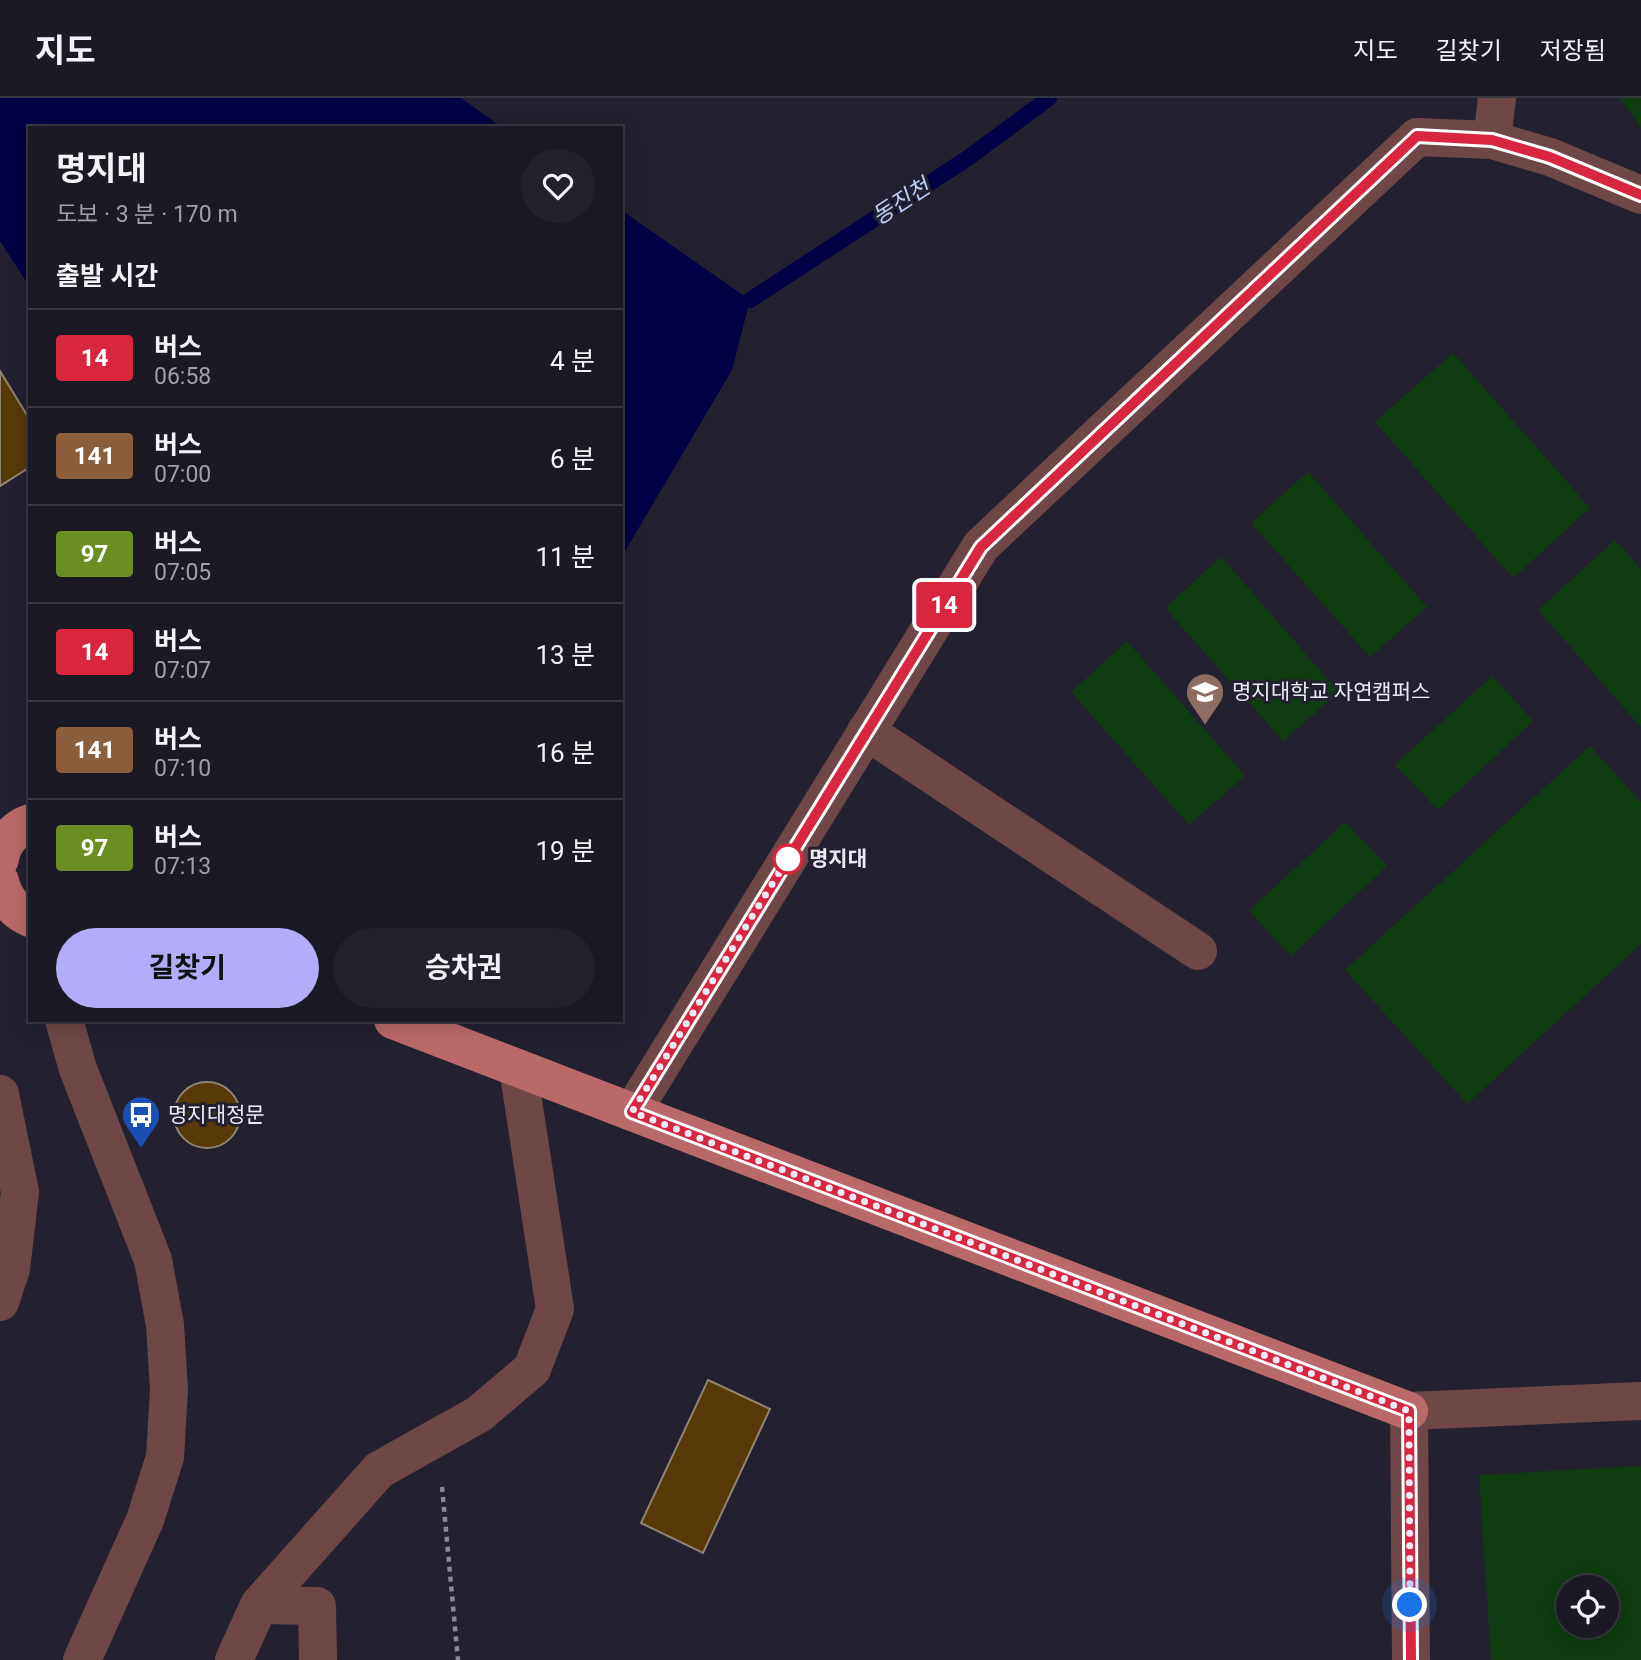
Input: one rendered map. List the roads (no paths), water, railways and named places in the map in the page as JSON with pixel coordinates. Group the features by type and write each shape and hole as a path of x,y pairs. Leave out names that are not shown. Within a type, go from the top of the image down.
{"main road":[{"path":"398,1022 1409,1411"}],"street":[{"path":"1492,140 1497,98"},
{"path":"632,1112 981,547 1417,136 1492,140 1550,157 1641,195"},
{"path":"866,731 1198,951"},
{"path":"65,1022 78,1069 153,1260 164,1325 169,1390 165,1457 145,1520 82,1660"},
{"path":"76,1022 78,1069"},
{"path":"234,1660 259,1605 379,1469 479,1414 532,1369 555,1309 517,1068"},
{"path":"0,1094 20,1192 11,1269 0,1302"},
{"path":"1411,1660 1409,1411 1641,1401"},
{"path":"259,1605 317,1606 318,1660"}],"waterway":[{"name":"동진천","path":"750,300 968,158 1049,98"}],"place":[{"name":"명지대학교 자연캠퍼스","path":"1205,726"},
{"name":"명지대","path":"788,859"},
{"name":"명지대정문","path":"141,1149"}]}
